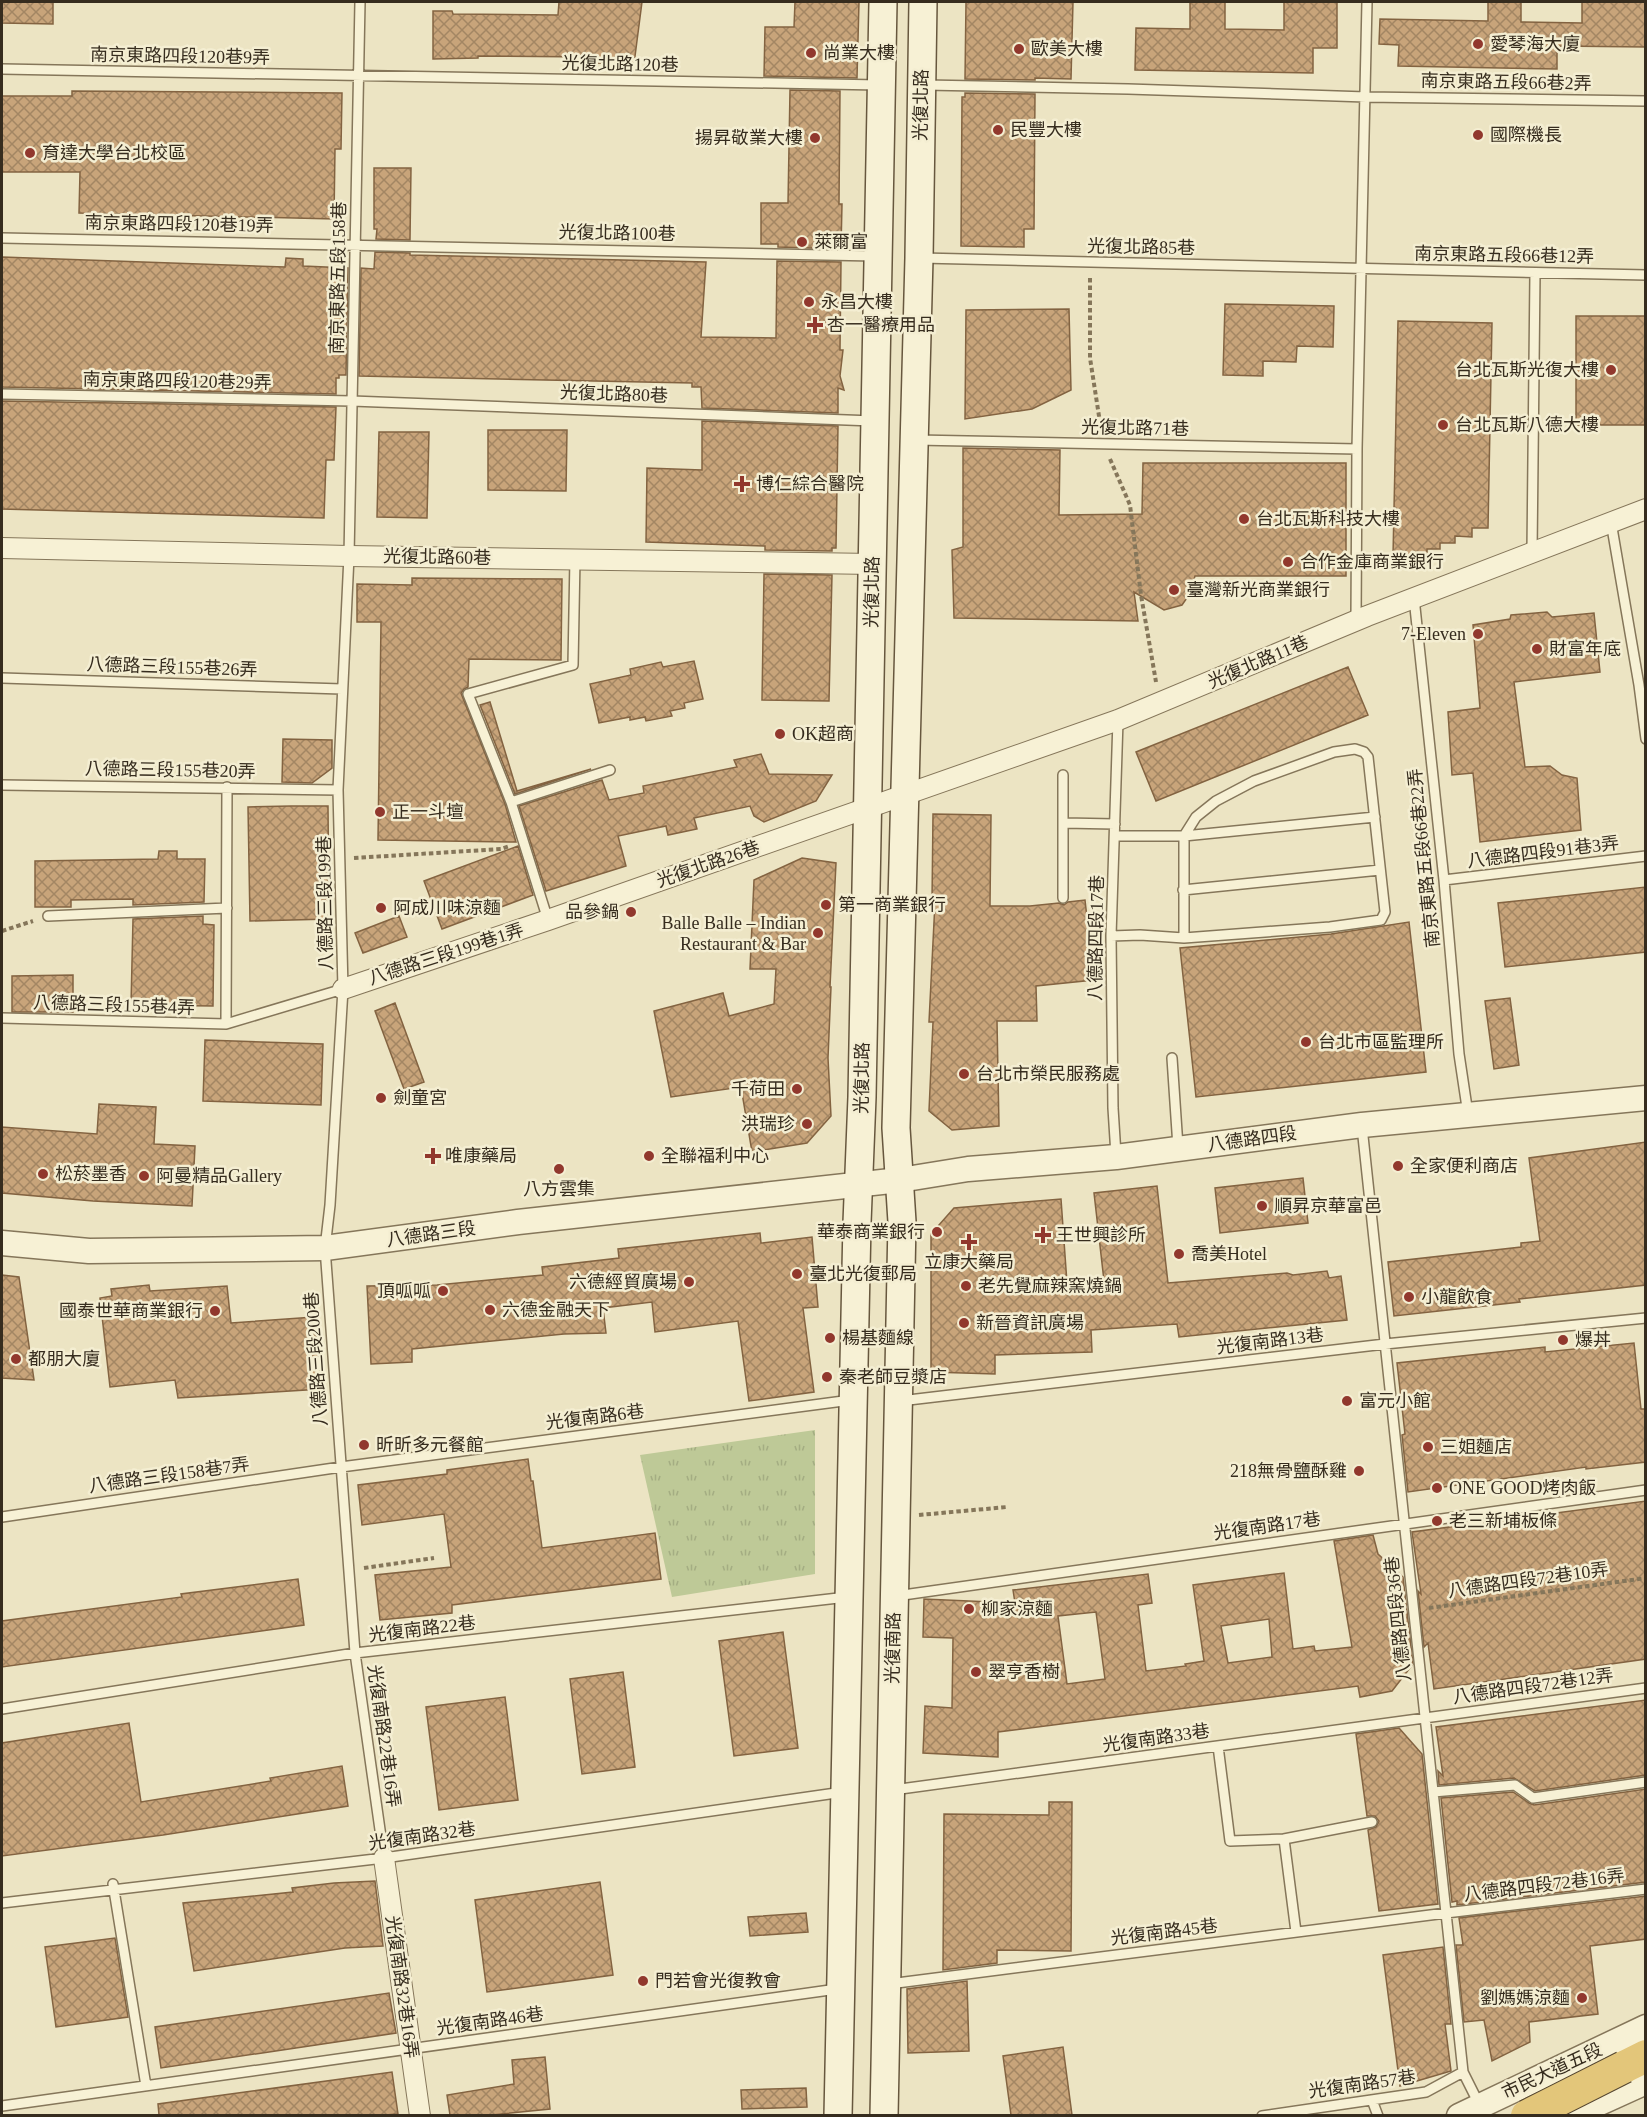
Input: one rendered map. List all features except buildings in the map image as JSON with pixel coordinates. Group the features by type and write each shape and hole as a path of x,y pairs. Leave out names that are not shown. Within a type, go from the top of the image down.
{"highway":[{"path":"1527,2115 1638,2068"}],"main road":[{"name":"光復北路","path":"859,1183 883,2"},
{"name":"光復北路","path":"900,1180 897,1128 919,258 923,2"},
{"name":"光復南路","path":"884,2115 902,1222 900,1180"},
{"path":"838,2115 859,1183"}],"street":[{"name":"光復北路11巷","path":"868,807 1118,720 1356,621 1646,509"},
{"name":"光復北路60巷","path":"2,548 873,564"},
{"name":"光復北路26巷","path":"548,920 868,807"},
{"name":"八德路三段199巷1弄","path":"343,989 548,920"},
{"name":"八德路四段","path":"859,1183 900,1180 968,1169 1116,1157 1362,1125 1646,1098"},
{"name":"八德路三段","path":"2,1243 88,1251 325,1248 518,1222 859,1183"},
{"name":"光復南路32巷16弄","path":"384,1858 420,2115"},
{"name":"市民大道五段","path":"1470,2111 1646,2027"},
{"path":"1571,2115 1638,2068"}],"lane":[{"name":"南京東路五段158巷","path":"349,556 360,2"},
{"path":"1356,621 1357,449 1367,2"},
{"name":"南京東路四段120巷9弄","path":"2,69 359,75"},
{"name":"光復北路120巷","path":"359,75 882,85"},
{"name":"南京東路五段66巷2弄","path":"921,85 1366,97 1646,101"},
{"name":"南京東路四段120巷19弄","path":"2,238 355,244"},
{"name":"光復北路100巷","path":"355,244 878,256"},
{"name":"光復北路85巷","path":"919,258 1362,268"},
{"name":"南京東路五段66巷12弄","path":"1362,268 1646,275"},
{"path":"1532,552 1535,273"},
{"name":"南京東路四段120巷29弄","path":"2,394 352,401"},
{"name":"光復北路80巷","path":"352,401 875,421"},
{"name":"光復北路71巷","path":"913,440 1357,449"},
{"path":"1611,522 1642,685 1646,739"},
{"name":"八德路三段199巷","path":"325,1248 330,1205 343,989 338,790 349,556"},
{"path":"548,920 511,802 468,694 573,665 574,558"},
{"name":"南京東路五段66巷22弄","path":"1414,598 1444,880 1459,1054 1468,1114"},
{"name":"八德路三段155巷26弄","path":"2,678 342,689"},
{"name":"八德路四段17巷","path":"1116,1157 1113,1107 1111,936 1118,720"},
{"path":"1111,936 1184,938 1330,927 1381,920 1385,912 1368,757 1364,752 1355,749 1334,752 1254,781 1216,801 1196,816 1184,836 1184,938"},
{"path":"511,802 610,770"},
{"path":"1064,775 1064,898"},
{"name":"八德路三段155巷20弄","path":"2,785 338,790"},
{"path":"226,1024 227,787"},
{"path":"1115,836 1184,836 1375,817"},
{"path":"1064,823 1115,824"},
{"name":"八德路四段91巷3弄","path":"1444,880 1646,856"},
{"path":"1183,890 1380,870"},
{"path":"48,915 227,908"},
{"name":"八德路三段155巷4弄","path":"2,1018 226,1024 343,989"},
{"path":"1172,1058 1179,1149"},
{"name":"八德路四段36巷","path":"1362,1125 1463,2072 1470,2111"},
{"name":"八德路三段200巷","path":"325,1248 349,1571"},
{"name":"光復南路13巷","path":"898,1401 1385,1344 1646,1318"},
{"name":"光復南路6巷","path":"341,1467 853,1399"},
{"name":"八德路三段158巷7弄","path":"2,1516 341,1467"},
{"name":"光復南路17巷","path":"894,1596 1646,1490"},
{"name":"光復南路22巷16弄","path":"349,1571 355,1653 384,1858"},
{"name":"光復南路22巷","path":"2,1709 355,1653 849,1596"},
{"name":"八德路四段72巷12弄","path":"1425,1717 1646,1688"},
{"name":"光復南路33巷","path":"890,1791 1425,1717"},
{"path":"1218,1746 1230,1841 1284,1839 1372,1822"},
{"path":"1433,1792 1515,1785 1533,1798 1646,1782"},
{"name":"光復南路32巷","path":"2,1904 113,1887 384,1858 845,1792"},
{"path":"1284,1839 1296,1932"},
{"path":"113,1887 146,2086"},
{"name":"八德路四段72巷16弄","path":"1446,1913 1646,1889"},
{"name":"光復南路45巷","path":"887,1984 1446,1913"},
{"name":"光復南路46巷","path":"2,2106 841,1989"},
{"name":"光復南路57巷","path":"1262,2115 1426,2092 1463,2072"},
{"path":"1372,2100 1378,2115"}],"path":[{"path":"1090,263 1090,358 1104,444 1130,505 1141,595 1160,703"},
{"path":"341,859 501,849 523,842"},
{"path":"2,931 48,915"},
{"path":"918,1515 1007,1507"},
{"path":"349,1571 434,1558"},
{"name":"八德路四段72巷10弄","path":"1414,1610 1646,1578"}],"green space":[{"path":"815,1430 815,1574 672,1597 640,1455"}],"place":[{"name":"愛琴海大廈","path":"1478,44"},
{"name":"歐美大樓","path":"1019,49"},
{"name":"尚業大樓","path":"811,53"},
{"name":"民豐大樓","path":"998,130"},
{"name":"國際機長","path":"1478,135"},
{"name":"揚昇敬業大樓","path":"815,138"},
{"name":"育達大學台北校區","path":"30,153"},
{"name":"萊爾富","path":"802,242"},
{"name":"永昌大樓","path":"809,302"},
{"name":"杏一醫療用品","path":"815,325"},
{"name":"台北瓦斯光復大樓","path":"1611,370"},
{"name":"台北瓦斯八德大樓","path":"1443,425"},
{"name":"博仁綜合醫院","path":"742,484"},
{"name":"台北瓦斯科技大樓","path":"1244,519"},
{"name":"合作金庫商業銀行","path":"1288,562"},
{"name":"臺灣新光商業銀行","path":"1174,590"},
{"name":"7-Eleven","path":"1478,634"},
{"name":"財富年底","path":"1537,649"},
{"name":"OK超商","path":"780,734"},
{"name":"正一斗壇","path":"380,812"},
{"name":"第一商業銀行","path":"826,905"},
{"name":"阿成川味涼麵","path":"381,908"},
{"name":"品參鍋","path":"631,912"},
{"name":"Balle Balle – Indian Restaurant & Bar","path":"818,933"},
{"name":"台北市區監理所","path":"1306,1042"},
{"name":"台北市榮民服務處","path":"964,1074"},
{"name":"千荷田","path":"797,1089"},
{"name":"劍童宮","path":"381,1098"},
{"name":"洪瑞珍","path":"807,1124"},
{"name":"唯康藥局","path":"433,1156"},
{"name":"全聯福利中心","path":"649,1156"},
{"name":"全家便利商店","path":"1398,1166"},
{"name":"八方雲集","path":"559,1169"},
{"name":"松菸墨香","path":"43,1174"},
{"name":"阿曼精品Gallery","path":"144,1176"},
{"name":"順昇京華富邑","path":"1262,1206"},
{"name":"華泰商業銀行","path":"937,1232"},
{"name":"王世興診所","path":"1043,1235"},
{"name":"立康大藥局","path":"969,1242"},
{"name":"喬美Hotel","path":"1179,1254"},
{"name":"臺北光復郵局","path":"797,1274"},
{"name":"六德經貿廣場","path":"689,1282"},
{"name":"老先覺麻辣窯燒鍋","path":"966,1286"},
{"name":"頂呱呱","path":"443,1291"},
{"name":"小龍飲食","path":"1409,1297"},
{"name":"六德金融天下","path":"490,1310"},
{"name":"國泰世華商業銀行","path":"215,1311"},
{"name":"新晉資訊廣場","path":"964,1323"},
{"name":"楊基麵線","path":"830,1338"},
{"name":"爆丼","path":"1563,1340"},
{"name":"都朋大廈","path":"16,1359"},
{"name":"秦老師豆漿店","path":"827,1377"},
{"name":"富元小館","path":"1347,1401"},
{"name":"昕昕多元餐館","path":"364,1445"},
{"name":"三姐麵店","path":"1428,1447"},
{"name":"218無骨鹽酥雞","path":"1359,1471"},
{"name":"ONE GOOD烤肉飯","path":"1437,1488"},
{"name":"老三新埔板條","path":"1437,1521"},
{"name":"柳家涼麵","path":"969,1609"},
{"name":"翠亨香樹","path":"976,1672"},
{"name":"門若會光復教會","path":"643,1981"},
{"name":"劉媽媽涼麵","path":"1582,1998"}]}
